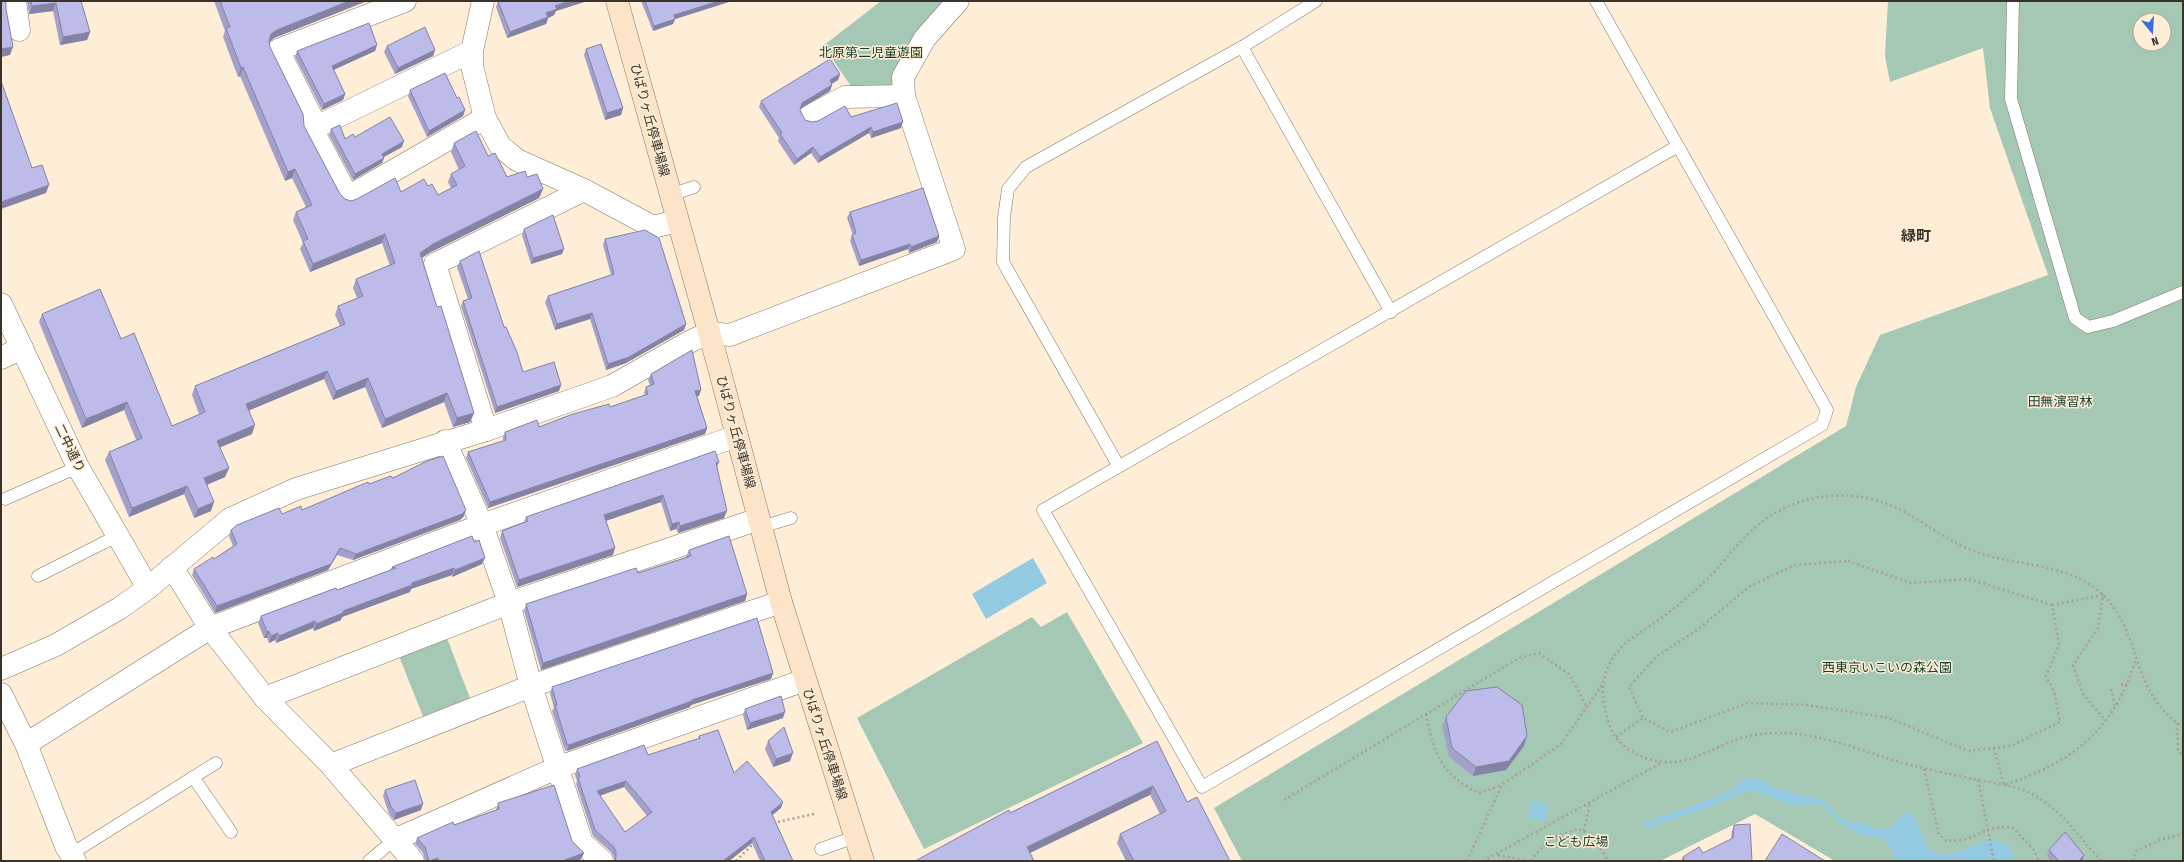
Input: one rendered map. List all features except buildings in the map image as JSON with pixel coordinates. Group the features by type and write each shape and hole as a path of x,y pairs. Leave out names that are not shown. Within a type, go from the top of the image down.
{"main road":[{"name":"ひばりヶ丘停車場線","path":"617,1 709,333 781,602 804,680 863,861"}],"street":[{"path":"16,1 19,30"},
{"path":"405,1 278,50 313,120 312,129 348,196 486,118"},
{"path":"483,1 472,51 472,66 486,118 500,146 517,160 584,190 653,227 678,221"},
{"path":"4,661 56,645 120,608 148,588 230,519 296,488 445,441 486,430 612,386 691,341 709,333 730,335 954,249 919,153 904,96 903,77 925,38 958,1"},
{"path":"312,129 472,51"},
{"path":"810,116 846,97 904,96"},
{"path":"486,430 435,264 584,190"},
{"name":"二中通り","path":"1,304 78,467 148,588"},
{"path":"1,358 22,348"},
{"path":"26,744 210,628 482,525 737,436"},
{"path":"445,441 482,525 509,603 531,686 582,843 602,861"},
{"path":"265,698 509,603 760,523"},
{"path":"172,567 210,628 265,698 331,764 413,861"},
{"path":"331,764 531,686 781,602"},
{"path":"394,840 558,767 804,680"},
{"path":"1,694 26,744 73,857"}],"lane":[{"path":"1118,465 1002,262 1004,218 1008,189 1026,167 1242,46 1316,1"},
{"path":"1596,1 1678,146 1827,410 1822,425 1202,787 1043,510 1118,465 1391,312 1678,146"},
{"path":"2013,1 2010,99 2075,318 2088,327 2113,321 2183,292"},
{"path":"1242,46 1391,312"},
{"path":"670,195 694,187"},
{"path":"5,499 78,467"},
{"path":"760,523 791,518"},
{"path":"38,576 117,536"},
{"path":"73,857 216,763"},
{"path":"193,778 231,832"},
{"path":"821,849 855,838"},
{"path":"369,861 394,840"}],"path":[{"path":"2102,861 2068,820 2055,809 2023,789 1924,769 1808,735 1779,733 1741,738 1699,757 1682,762 1661,763 1638,756 1619,742 1611,729 1602,700 1603,685 1607,668 1616,652 1628,640 1688,598 1708,579 1752,530 1773,513 1790,505 1822,496 1841,495 1879,501 1970,550 1997,558 2054,568 2088,585 2103,595 2121,620 2152,698 2164,712 2183,727"},
{"path":"2052,605 2059,645 2046,676 2054,691 2060,722 2011,746 1968,751 1889,718 1807,705 1748,703 1670,732 1644,718 1629,687 1656,657 1697,630 1750,586 1795,565 1848,561 1911,583 1968,579 2052,605 2103,595"},
{"path":"2103,595 2098,628 2073,665 2083,694 2106,721"},
{"path":"1284,800 1519,658 1539,653 1569,674 1587,707"},
{"path":"2004,785 2019,780 2070,756 2098,731 2115,707 2127,685 2136,658"},
{"path":"2121,684 2127,685"},
{"path":"1426,714 1430,735 1440,760 1454,778 1479,793 1502,785 1561,744 1603,685"},
{"path":"2111,689 2115,707"},
{"path":"1616,737 1644,718"},
{"path":"2177,723 2178,750 2183,756"},
{"path":"1994,748 2004,785"},
{"path":"1484,861 1661,763"},
{"path":"1924,769 1939,835 1947,841 1965,839 1986,829 1999,826 2012,827 2034,850 2039,861"},
{"path":"1978,780 1986,829 1994,861"},
{"path":"1467,861 1502,785"},
{"path":"1584,831 1590,802"},
{"path":"772,824 814,814"},
{"path":"1530,861 1538,851 1557,835 1579,829 1594,836 1608,861"},
{"path":"2132,861 2136,851 2160,840 2183,834"},
{"path":"736,861 757,840"},
{"path":"1498,855 1526,861"}],"green space":[{"name":"北原第二児童遊園","path":"881,1 950,1 901,88 851,86 823,46"},
{"name":"西東京いこいの森公園","path":"1888,1 2183,1 2183,861 1835,861 1755,814 1660,861 1242,861 1214,808 1846,426 1856,387 1880,335 2048,275 1990,108 1983,48 1890,82 1885,56"},
{"path":"1067,612 1143,743 924,849 857,718 1032,617 1041,627"},
{"path":"445,633 473,706 426,724 397,651"}],"water":[{"path":"1033,558 1047,583 986,619 972,594"},
{"path":"1746,778 1760,779 1777,789 1825,801 1837,815 1848,822 1864,823 1879,830 1891,827 1903,814 1910,812 1917,821 1928,847 1932,851 1939,854 1955,853 1986,841 1994,840 2008,845 2018,861 1898,861 1893,859 1891,848 1885,839 1862,835 1839,823 1823,806 1811,804 1792,806 1764,794 1747,791 1699,811 1656,825 1649,830 1645,828 1644,823 1724,794"},
{"path":"1532,800 1548,804 1545,821 1528,818"}],"district":[{"name":"緑町","path":"1916,236"}],"park label":[{"name":"田無演習林","path":"2060,401"},
{"name":"こども広場","path":"1576,841"}]}
